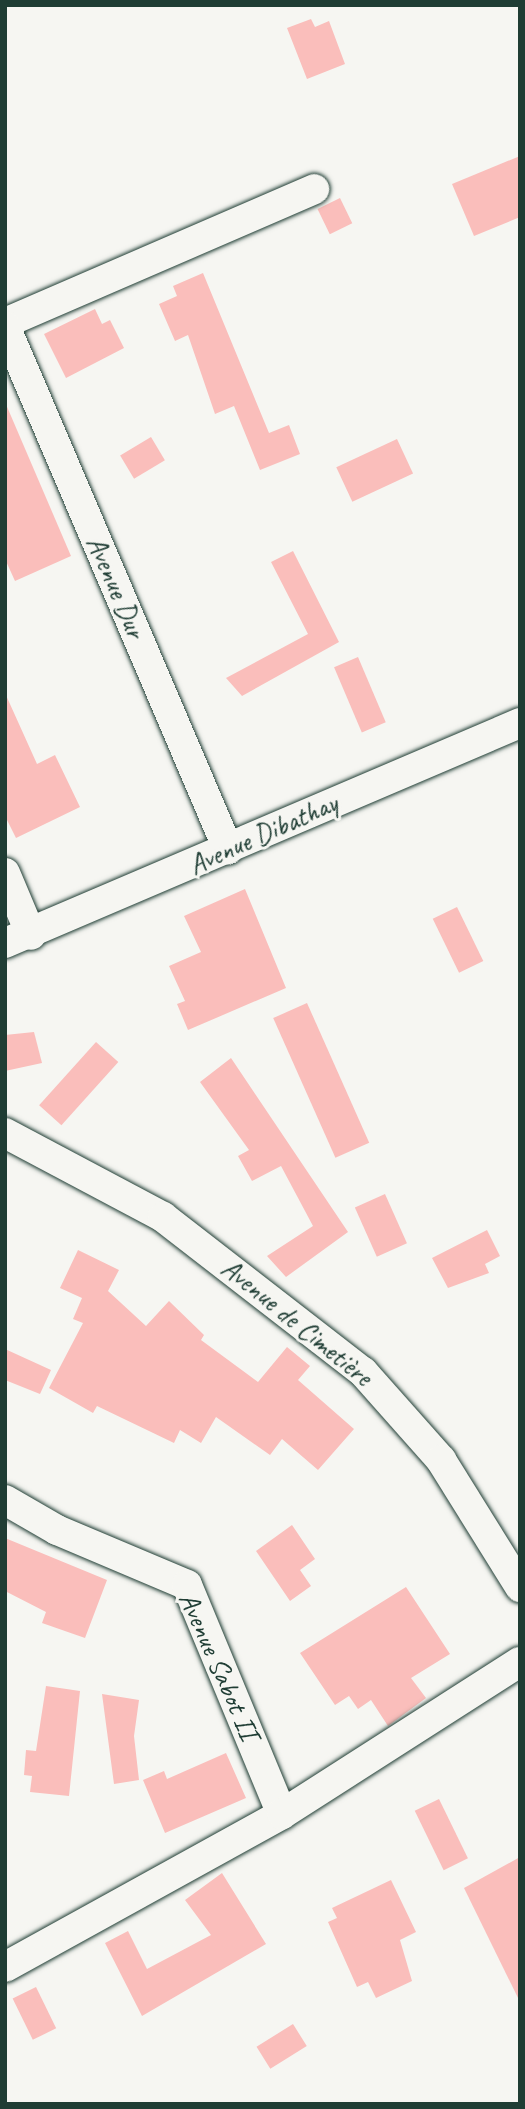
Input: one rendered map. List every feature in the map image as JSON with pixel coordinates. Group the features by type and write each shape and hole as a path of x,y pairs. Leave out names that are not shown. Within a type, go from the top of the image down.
{"street":[{"path":"5,324 314,189"},
{"name":"Avenue Dur","path":"5,324 228,849"},
{"name":"Avenue Dibathay","path":"18,939 520,723"},
{"path":"5,873 18,939"},
{"name":"Avenue de Cimetière","path":"5,1133 163,1217 363,1372 442,1460 520,1587"},
{"name":"Avenue Sabot II","path":"5,1500 57,1530 187,1584 282,1814"},
{"path":"5,1967 282,1814 520,1662"}],"building":[{"path":"311,19 315,27 329,21 345,64 307,79 287,28"},
{"path":"520,156 520,217 474,236 452,184"},
{"path":"340,198 352,223 330,234 318,209"},
{"path":"203,273 269,433 289,425 300,454 260,470 234,406 215,414 188,335 175,341 159,304 177,296 173,286"},
{"path":"95,309 102,324 110,320 124,348 66,378 44,334"},
{"path":"5,402 71,556 15,581 5,559"},
{"path":"151,437 165,460 134,479 120,456"},
{"path":"397,439 413,473 352,502 336,467"},
{"path":"293,551 339,642 242,696 226,678 308,634 271,562"},
{"path":"358,657 386,722 362,733 334,667"},
{"path":"5,693 37,764 55,755 80,807 16,838 5,816"},
{"path":"245,889 286,988 188,1030 177,1004 185,1001 169,966 201,952 184,916"},
{"path":"457,907 483,961 459,973 433,919"},
{"path":"307,1003 369,1143 335,1158 273,1018"},
{"path":"34,1032 42,1063 5,1071 5,1035"},
{"path":"96,1042 118,1062 61,1125 39,1105"},
{"path":"231,1058 348,1232 286,1277 267,1256 313,1226 281,1166 252,1181 238,1156 249,1150 200,1082"},
{"path":"385,1194 407,1243 377,1257 355,1207"},
{"path":"487,1230 500,1256 485,1264 489,1273 448,1288 432,1258"},
{"path":"78,1250 119,1270 108,1291 146,1326 169,1301 204,1335 201,1340 258,1382 287,1347 310,1366 298,1380 354,1429 318,1470 282,1439 270,1455 216,1417 201,1443 180,1430 174,1443 97,1406 93,1413 49,1388 83,1323 73,1319 82,1298 60,1288"},
{"path":"5,1349 51,1370 40,1394 5,1380"},
{"path":"292,1525 315,1559 300,1570 311,1586 290,1601 256,1551"},
{"path":"5,1538 107,1580 85,1638 42,1623 46,1612 5,1591"},
{"path":"406,1587 450,1654 411,1678 426,1698 388,1726 371,1700 358,1709 349,1696 335,1705 300,1653"},
{"path":"46,1686 80,1691 69,1796 30,1792 32,1776 24,1775 26,1750 36,1751"},
{"path":"102,1694 139,1700 134,1736 139,1780 114,1784"},
{"path":"226,1753 246,1798 165,1833 143,1780 164,1771 167,1779"},
{"path":"439,1799 468,1858 444,1870 415,1811"},
{"path":"520,1857 520,2002 464,1888"},
{"path":"222,1873 266,1944 142,2016 105,1943 128,1931 147,1969 211,1935 185,1900"},
{"path":"391,1880 416,1932 400,1940 412,1981 376,1998 368,1982 357,1987 328,1922 337,1918 332,1908"},
{"path":"36,1987 56,2028 33,2040 13,1998"},
{"path":"293,2024 307,2046 270,2069 257,2047"}]}
